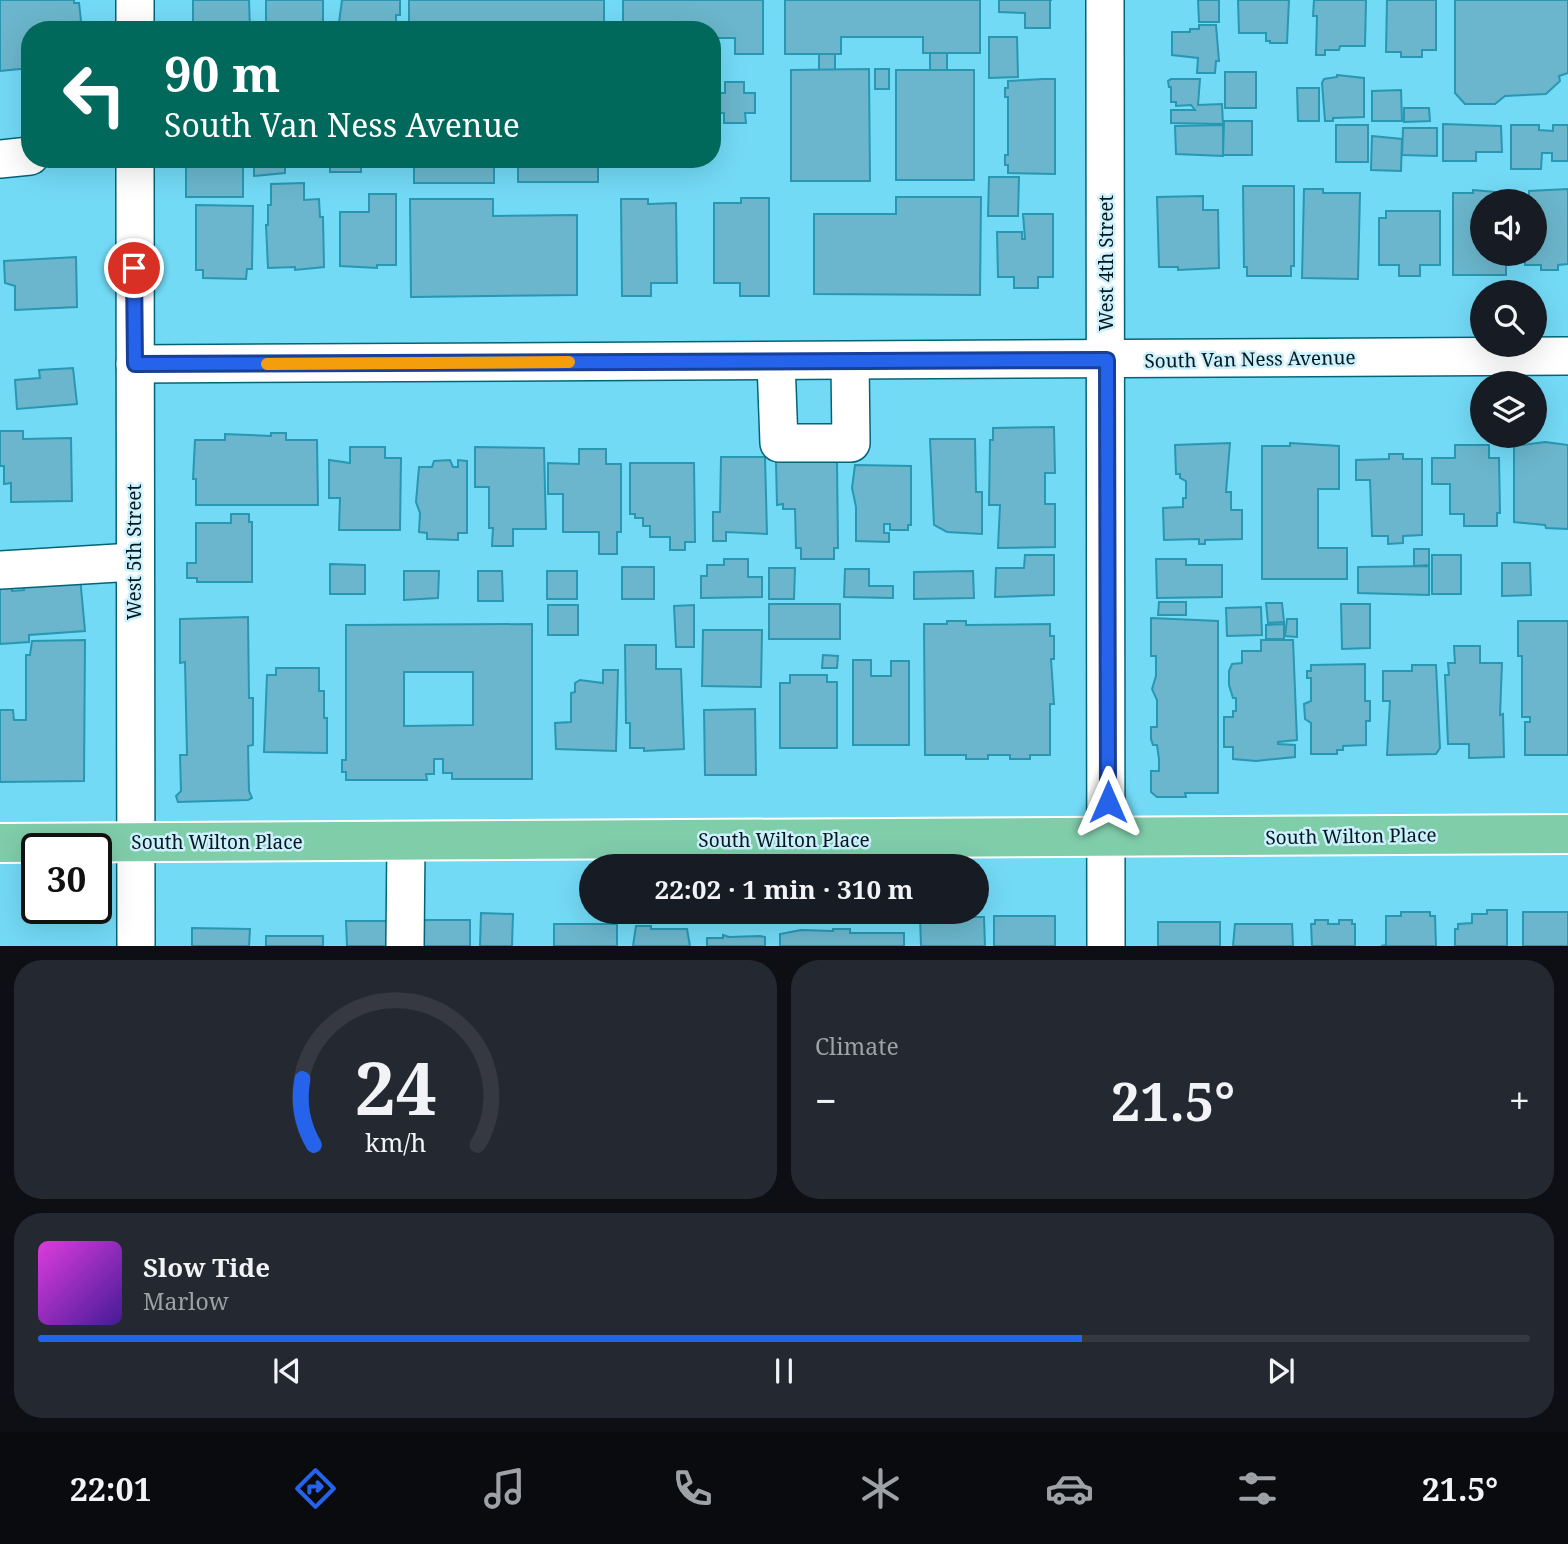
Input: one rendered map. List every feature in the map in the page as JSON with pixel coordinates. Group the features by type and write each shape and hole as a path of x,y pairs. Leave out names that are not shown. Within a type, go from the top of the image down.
{"main road":[{"name":"South Wilton Place","path":"0,844 1568,834"}],"street":[{"path":"135,0 135,21"},
{"name":"West 4th Street","path":"1105,0 1106,946"},
{"path":"0,159 21,157"},
{"name":"West 5th Street","path":"135,168 136,946"},
{"name":"South Van Ness Avenue","path":"135,364 1568,356"},
{"path":"776,361 779,443 851,443 850,361"},
{"path":"0,570 134,562"},
{"path":"405,946 406,843"}],"building":[{"path":"0,0 74,0 74,3 79,3 81,21 21,21 21,69 0,71"},
{"path":"193,0 249,0 250,21 193,21"},
{"path":"266,0 323,0 323,21 266,21"},
{"path":"342,0 400,0 400,15 396,15 396,21 339,21"},
{"path":"409,0 604,0 604,21 409,21"},
{"path":"623,0 763,0 763,54 735,54 735,38 721,38 721,21 623,21"},
{"path":"785,0 980,0 980,53 923,53 923,37 841,37 841,54 785,54"},
{"path":"999,0 1050,0 1050,28 1025,28 1025,13 999,12"},
{"path":"1198,0 1219,0 1219,22 1199,22"},
{"path":"1238,0 1289,0 1287,43 1270,43 1266,41 1266,33 1239,33"},
{"path":"1314,0 1366,0 1365,46 1340,46 1339,50 1325,50 1325,55 1316,55 1317,16 1313,16"},
{"path":"1387,0 1436,0 1436,50 1422,50 1422,57 1401,57 1401,52 1386,52"},
{"path":"1455,0 1568,0 1568,73 1559,76 1560,81 1546,94 1505,96 1495,104 1465,104 1455,93"},
{"path":"1199,25 1216,25 1219,61 1216,61 1215,73 1197,73 1198,58 1172,55 1172,32 1190,32 1190,29 1199,29"},
{"path":"989,37 1017,37 1018,77 989,78"},
{"path":"930,53 947,53 947,70 930,70"},
{"path":"819,54 835,54 835,70 819,70"},
{"path":"869,69 870,181 791,181 791,70"},
{"path":"875,69 889,69 889,89 875,89"},
{"path":"896,70 974,70 974,180 896,180"},
{"path":"1225,72 1256,72 1256,108 1225,108"},
{"path":"1337,75 1364,78 1364,117 1333,118 1333,121 1325,121 1322,83 1324,79"},
{"path":"1055,79 1055,174 1008,173 1008,165 1005,165 1005,155 1008,155 1008,97 1005,97 1005,88 1008,88 1008,81"},
{"path":"1200,79 1198,105 1222,104 1223,124 1171,123 1171,110 1195,110 1191,105 1176,106 1176,102 1171,102 1171,87 1168,81"},
{"path":"725,82 744,82 744,93 755,93 755,113 745,113 746,123 724,123 721,93 725,93"},
{"path":"1297,88 1319,88 1319,121 1298,121"},
{"path":"1401,90 1402,121 1372,121 1372,91"},
{"path":"1404,108 1429,108 1430,121 1404,122"},
{"path":"1224,121 1252,121 1252,155 1223,155"},
{"path":"1443,124 1501,126 1502,152 1476,152 1476,161 1443,161"},
{"path":"1223,125 1223,156 1176,154 1175,126"},
{"path":"1336,125 1368,125 1368,162 1336,162"},
{"path":"1511,125 1539,125 1539,130 1553,131 1553,125 1568,125 1568,161 1552,161 1552,153 1542,153 1541,169 1511,169"},
{"path":"1403,128 1437,128 1437,156 1402,155"},
{"path":"1372,136 1402,139 1401,171 1371,170"},
{"path":"186,168 243,168 243,197 186,197"},
{"path":"254,168 285,168 285,173 254,176"},
{"path":"330,168 361,168 361,172 330,172"},
{"path":"414,168 494,168 494,183 414,183"},
{"path":"518,168 598,168 598,182 518,182"},
{"path":"989,177 1019,177 1018,216 988,216"},
{"path":"304,183 304,200 319,199 320,217 323,217 324,267 295,270 295,267 268,268 266,225 268,205 271,205 271,184"},
{"path":"1243,186 1294,186 1294,266 1291,266 1291,276 1247,276 1247,267 1244,267"},
{"path":"1304,189 1323,189 1323,193 1360,193 1358,279 1302,278"},
{"path":"1568,189 1568,264 1558,265 1558,270 1541,270 1541,266 1547,266 1547,190"},
{"path":"1453,193 1470,193 1470,266 1506,266 1506,275 1453,275"},
{"path":"369,194 396,194 396,265 377,265 377,268 340,266 340,212 369,212"},
{"path":"1203,196 1203,210 1218,210 1219,268 1178,270 1178,267 1159,267 1157,197"},
{"path":"896,197 981,197 980,295 814,294 814,214 896,214"},
{"path":"741,198 769,198 769,296 740,296 740,283 714,283 714,203 741,203"},
{"path":"410,199 493,199 493,216 577,215 577,295 411,297"},
{"path":"621,199 648,199 648,204 676,203 677,283 651,283 651,296 622,296"},
{"path":"196,205 253,206 252,269 247,269 246,279 203,278 203,270 196,270"},
{"path":"1386,211 1440,211 1440,265 1420,265 1420,276 1399,276 1399,265 1379,265 1379,218 1386,218"},
{"path":"1023,214 1053,214 1053,277 1038,277 1038,288 1014,288 1014,277 998,277 997,232 1022,232 1022,239 1025,239"},
{"path":"76,257 77,307 15,310 15,286 5,283 4,261"},
{"path":"73,368 77,404 17,409 15,380 40,378 39,370"},
{"path":"1054,427 1055,473 1045,473 1045,504 1055,504 1055,547 998,548 1000,505 989,505 990,440 993,440 993,428"},
{"path":"0,431 23,431 23,439 71,438 72,501 11,502 11,483 4,484 4,466 0,466"},
{"path":"271,433 286,433 286,440 317,440 318,505 196,505 196,479 193,479 195,440 225,440 225,434 271,436"},
{"path":"930,439 975,439 976,492 982,492 982,534 947,532 934,525"},
{"path":"1547,442 1568,445 1568,529 1514,522 1514,448 1547,448"},
{"path":"1230,443 1226,492 1231,492 1231,510 1242,510 1242,539 1205,540 1205,544 1199,544 1199,539 1164,540 1163,508 1183,507 1183,498 1186,498 1186,481 1180,478 1180,474 1176,474 1175,445"},
{"path":"1290,443 1339,446 1339,489 1318,489 1318,548 1347,548 1347,579 1262,579 1262,446 1290,446"},
{"path":"1455,445 1470,445 1470,448 1489,448 1489,458 1499,458 1500,513 1497,513 1497,526 1464,526 1464,514 1450,514 1450,484 1432,484 1432,458 1455,458"},
{"path":"350,447 385,447 385,458 401,458 400,530 339,530 340,498 329,498 329,460 350,463"},
{"path":"475,447 544,448 546,529 513,529 513,546 492,546 489,487 475,487"},
{"path":"579,449 606,449 606,464 621,464 621,532 617,532 617,554 599,554 599,532 563,532 563,494 548,494 548,463 579,464"},
{"path":"1389,454 1403,454 1403,459 1422,459 1422,535 1403,536 1403,543 1388,544 1388,536 1372,536 1370,480 1356,480 1356,460 1389,459"},
{"path":"721,457 765,457 767,534 726,532 726,541 713,541 713,512 720,512"},
{"path":"450,460 453,467 458,467 458,460 467,461 467,533 458,533 458,540 427,539 427,533 419,532 420,513 416,502 419,467 432,467 434,461"},
{"path":"776,462 837,462 838,548 834,548 834,559 801,559 801,548 796,548 795,509 783,509 783,504 777,505"},
{"path":"630,463 694,463 695,542 685,542 685,550 670,550 670,537 650,537 650,526 643,526 643,518 635,518 635,514 630,514"},
{"path":"855,465 911,466 911,525 908,525 908,530 890,530 890,524 884,524 884,533 889,533 889,542 856,541 856,507 852,488"},
{"path":"231,514 249,514 249,522 252,522 252,582 197,582 197,578 187,578 187,563 196,563 196,523 231,523"},
{"path":"1414,549 1429,549 1429,565 1414,566"},
{"path":"1025,555 1054,555 1054,595 995,597 996,568 1024,568"},
{"path":"1432,555 1461,555 1461,594 1432,594"},
{"path":"724,559 748,559 748,577 762,577 762,597 701,598 701,576 707,576 707,565 724,565"},
{"path":"1156,559 1186,559 1186,565 1222,565 1222,597 1157,598"},
{"path":"1502,563 1530,563 1531,595 1502,596"},
{"path":"330,564 365,565 365,594 330,594"},
{"path":"1429,566 1429,595 1358,593 1358,567"},
{"path":"622,567 654,567 654,599 622,599"},
{"path":"769,568 795,568 794,599 769,599"},
{"path":"845,569 869,569 869,586 893,586 893,598 844,597"},
{"path":"404,571 439,571 438,598 404,600"},
{"path":"478,571 502,571 503,601 478,601"},
{"path":"547,571 577,571 577,599 547,599"},
{"path":"973,571 974,598 914,599 914,572"},
{"path":"80,577 85,631 29,635 29,642 0,644 0,584 12,583 12,591 24,590 23,582"},
{"path":"1159,602 1186,602 1186,615 1158,615"},
{"path":"1266,603 1282,603 1284,622 1268,623"},
{"path":"769,604 840,604 840,639 769,639"},
{"path":"1341,604 1370,604 1370,648 1342,649"},
{"path":"548,605 578,605 578,635 548,635"},
{"path":"694,605 694,647 676,647 674,606"},
{"path":"1261,607 1262,635 1227,636 1226,608"},
{"path":"248,617 249,698 253,698 253,745 248,746 249,791 252,798 178,802 176,796 181,791 180,755 187,755 185,662 180,663 180,619"},
{"path":"1151,618 1218,621 1218,793 1185,793 1186,797 1157,797 1151,792 1151,771 1159,771 1159,759 1157,745 1153,745 1151,739 1151,727 1157,727 1157,700 1152,689 1156,676 1156,656 1151,656"},
{"path":"1287,619 1297,619 1297,637 1285,636"},
{"path":"947,621 966,621 966,625 1050,624 1050,636 1054,636 1054,659 1051,659 1054,704 1050,704 1050,755 1030,755 1030,759 988,755 988,759 966,759 966,755 925,755 924,624 947,624"},
{"path":"1518,621 1568,621 1568,755 1525,755 1525,722 1530,722 1530,717 1522,717 1522,656 1518,656"},
{"path":"532,624 532,779 452,779 452,773 443,773 443,759 434,759 434,774 426,774 427,780 346,780 346,772 342,772 342,760 346,760 346,625","holes":["404,672 473,672 473,725 404,726"]},
{"path":"1284,624 1284,639 1266,639 1266,625"},
{"path":"703,630 762,630 761,687 702,686"},
{"path":"85,640 84,781 0,782 0,710 13,710 14,720 26,720 26,655 30,655 32,641"},
{"path":"1261,640 1293,640 1297,740 1278,744 1295,745 1295,757 1256,761 1233,759 1233,747 1224,747 1224,717 1233,717 1233,711 1236,711 1236,698 1233,698 1229,685 1229,671 1232,664 1242,663 1242,651 1261,651"},
{"path":"625,645 656,645 656,669 681,669 684,749 644,751 644,748 630,748 630,723 626,723"},
{"path":"1454,646 1480,646 1480,663 1502,663 1500,715 1503,714 1504,757 1469,758 1469,744 1448,744 1445,675 1449,675 1448,663 1455,663"},
{"path":"823,655 838,656 837,668 822,668"},
{"path":"853,660 871,660 871,676 891,676 891,661 909,661 909,745 853,745"},
{"path":"1365,664 1365,701 1370,701 1370,721 1366,721 1366,745 1343,746 1343,750 1337,750 1337,754 1311,754 1311,723 1305,719 1304,704 1311,701 1311,678 1307,678 1307,671 1311,671 1311,665"},
{"path":"1412,665 1436,665 1440,748 1436,754 1387,755 1390,701 1383,701 1383,671 1412,671"},
{"path":"276,668 319,668 319,691 324,691 324,718 327,718 327,753 264,752 267,675 276,675"},
{"path":"603,670 618,670 616,751 556,749 555,723 571,722 571,693 575,692 575,683 580,680 603,683"},
{"path":"790,675 827,675 827,682 837,682 837,748 780,748 780,683 790,683"},
{"path":"755,709 756,775 705,775 704,710"},
{"path":"1487,910 1507,910 1507,946 1455,946 1455,929 1458,929 1458,924 1472,923 1472,914 1487,914"},
{"path":"1401,912 1430,912 1430,916 1435,916 1436,946 1381,946 1386,945 1386,916 1401,916"},
{"path":"1523,912 1568,912 1568,946 1523,946"},
{"path":"481,913 513,914 512,946 480,946"},
{"path":"994,916 1055,916 1055,946 994,946"},
{"path":"408,920 470,920 470,946 408,946"},
{"path":"1315,920 1328,920 1328,924 1339,924 1339,920 1352,920 1352,924 1355,924 1355,946 1312,946 1311,924 1315,924"},
{"path":"346,921 398,921 396,946 347,946"},
{"path":"1158,922 1220,922 1220,946 1158,946"},
{"path":"554,924 617,924 617,946 554,946"},
{"path":"920,924 984,924 985,946 921,946"},
{"path":"1235,924 1292,924 1293,946 1233,946"},
{"path":"636,926 651,926 651,929 687,929 690,946 633,946"},
{"path":"192,928 250,929 249,946 192,946"},
{"path":"850,929 850,933 904,933 904,946 780,946 780,934"},
{"path":"723,935 765,937 765,946 707,946 707,938 723,938"},
{"path":"266,936 323,936 323,946 266,946"}],"slow traffic":[{"path":"267,364 569,362"}],"route":[{"path":"134,268 135,364 1107,360 1108,802"}]}
